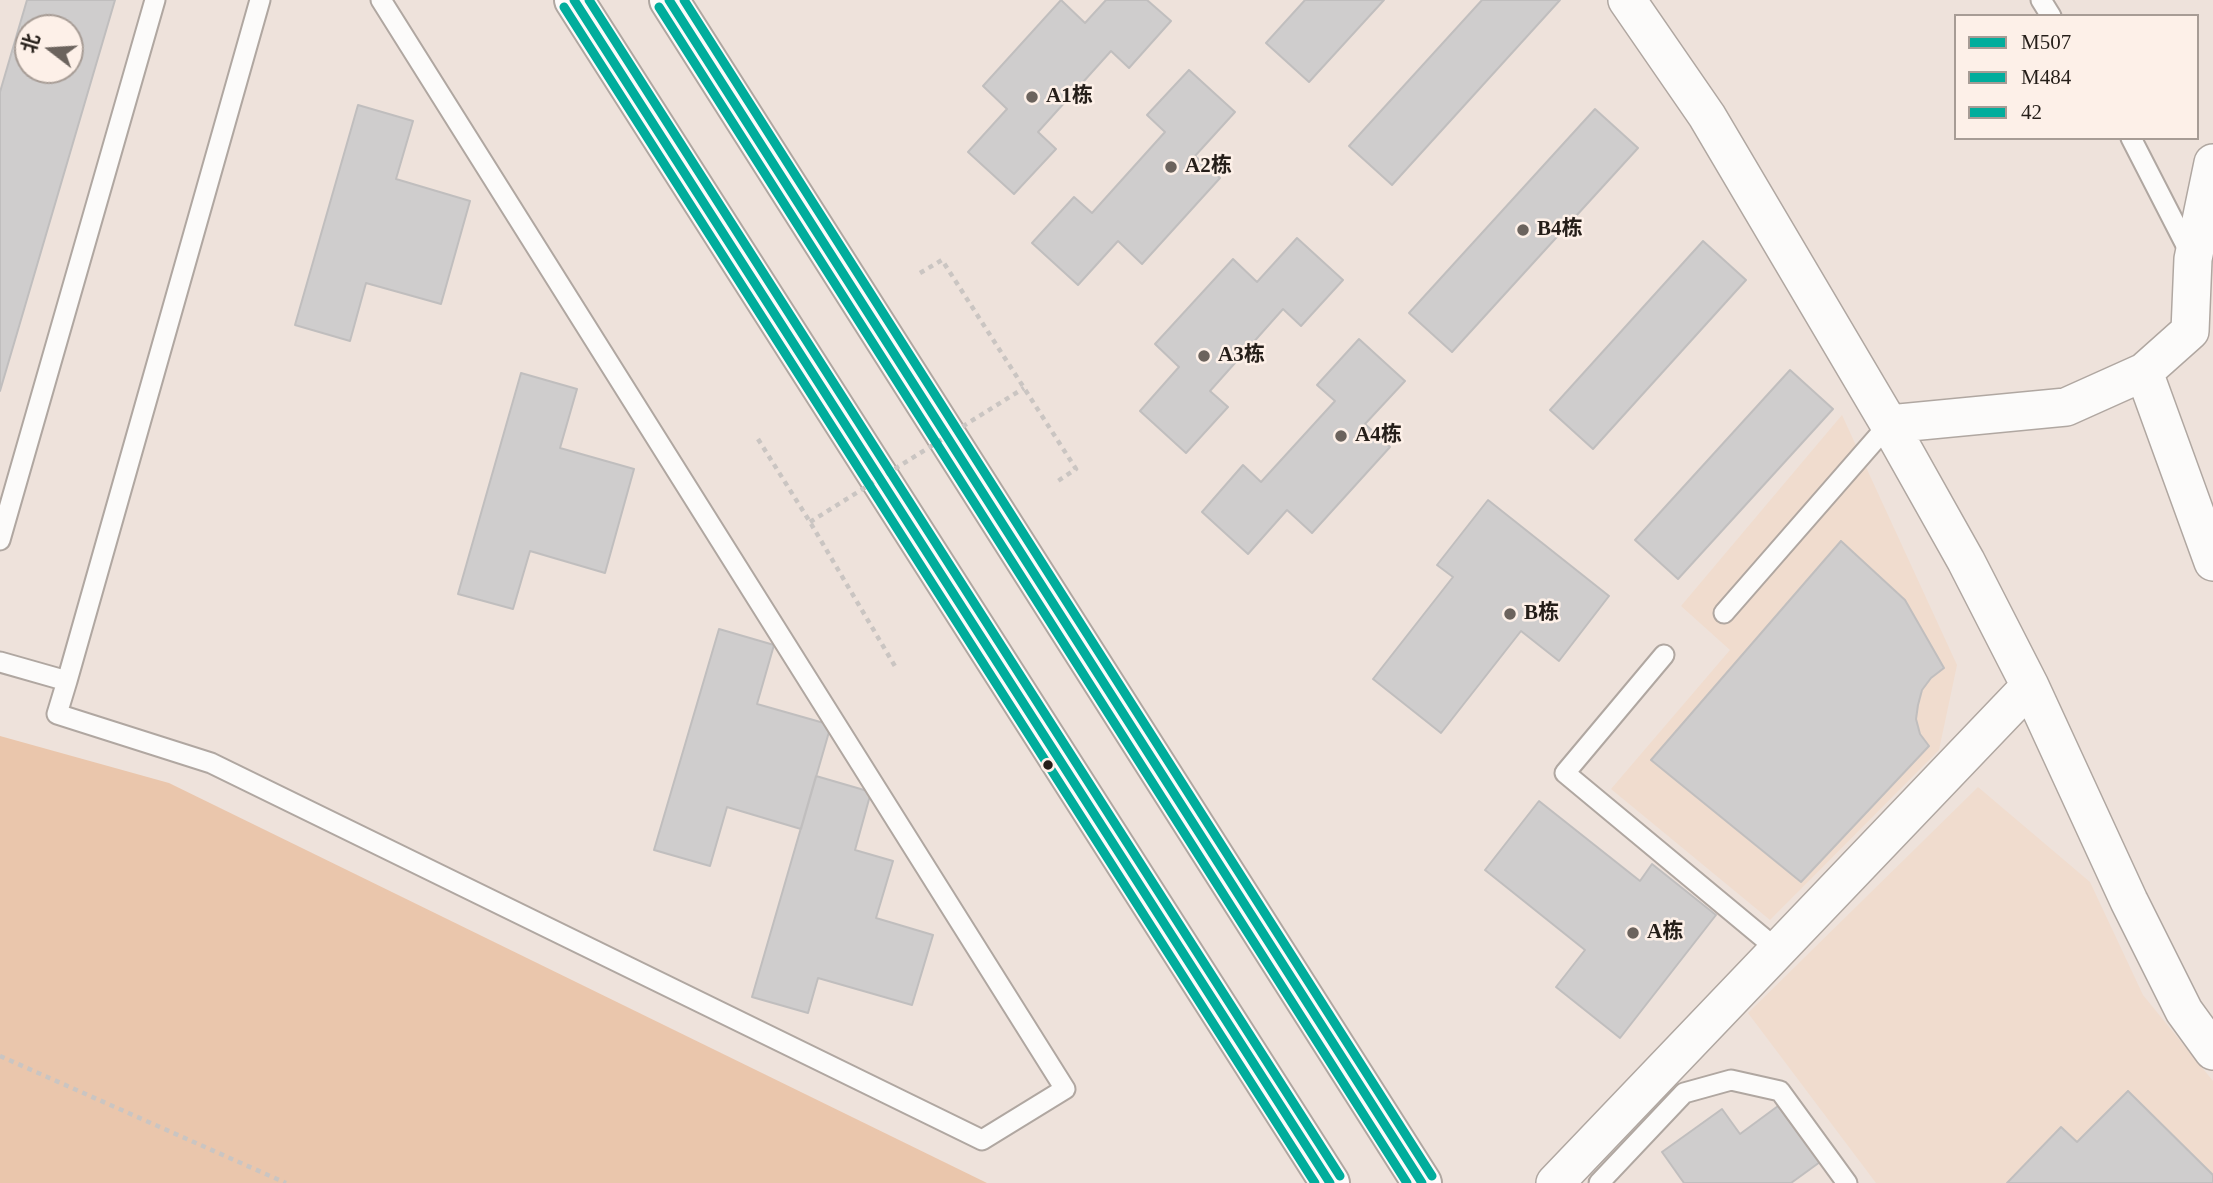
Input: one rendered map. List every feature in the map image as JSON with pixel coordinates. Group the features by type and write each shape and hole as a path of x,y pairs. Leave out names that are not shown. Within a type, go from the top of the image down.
{"main road":[{"path":"574,0 1330,1183"},
{"path":"669,0 1422,1183"}],"street":[{"path":"1627,0 1707,116 1889,424 1966,561 2030,686 2129,901 2184,1011 2213,1051"},
{"path":"1889,424 2066,407 2144,372 2190,331 2193,259 2213,163"},
{"path":"2144,372 2213,562"},
{"path":"1577,1179 1778,950 2030,686"}],"lane":[{"path":"0,540 155,0"},
{"path":"260,0 57,713 211,763 982,1140 1065,1089 381,0"},
{"path":"2132,140 2193,259"},
{"path":"1724,613 1889,424"},
{"path":"1664,655 1565,773 1778,950"},
{"path":"0,662 67,681"},
{"path":"1577,1179 1684,1093 1731,1080 1780,1091 1847,1183"}],"path":[{"path":"920,273 942,260 1076,469 1055,483"},
{"path":"810,522 1024,388"},
{"path":"758,439 896,668"},
{"path":"0,1056 286,1183"}],"shaded area":[{"path":"1842,415 1957,665 1939,750 1770,920 1611,789 1730,650 1681,606"},
{"path":"0,736 169,783 987,1183 0,1183"},
{"path":"1978,787 2090,882 2143,995 2213,1081 2213,1183 1876,1183 1748,1013"}],"building":[{"path":"27,0 115,0 0,391 0,92 14,44 14,84 84,84 84,14 23,14"},
{"name":"A1栋","path":"1061,0 1085,23 1106,0 1147,0 1171,21 1129,68 1111,51 1038,132 1056,149 1014,194 968,152 1007,109 983,86"},
{"path":"1305,0 1384,0 1309,82 1266,43"},
{"path":"1482,0 1560,0 1392,185 1349,146"},
{"name":"A2栋","path":"1189,70 1235,112 1195,156 1220,178 1142,264 1118,241 1078,285 1032,243 1074,197 1092,213 1165,132 1147,115"},
{"path":"358,105 413,121 396,179 470,201 441,304 366,283 350,341 295,325"},
{"name":"B4栋","path":"1595,109 1638,148 1452,352 1409,313"},
{"name":"A3栋","path":"1297,238 1343,280 1301,326 1283,309 1210,391 1228,407 1186,453 1140,411 1179,367 1155,344 1233,259 1257,282"},
{"path":"1703,241 1746,280 1593,449 1550,410"},
{"name":"A4栋","path":"1359,339 1405,381 1365,424 1390,447 1312,533 1287,510 1248,554 1202,512 1243,465 1261,482 1335,401 1317,385"},
{"path":"1790,370 1833,409 1678,579 1635,540"},
{"path":"521,373 577,389 560,448 634,469 605,573 530,551 513,609 458,594"},
{"name":"B栋","path":"1488,500 1609,596 1559,661 1521,631 1441,733 1373,679 1453,577 1437,565"},
{"path":"1841,541 1905,600 1944,668 1931,678 1922,690 1918,705 1916,719 1920,734 1929,746 1801,882 1651,760"},
{"path":"719,629 774,645 757,704 831,725 801,829 727,807 710,866 654,850"},
{"path":"816,776 871,792 855,850 893,861 876,918 933,935 912,1005 818,978 808,1013 752,997"},
{"name":"A栋","path":"1539,801 1640,881 1652,864 1716,915 1620,1038 1556,987 1585,950 1485,870"},
{"path":"2128,1091 2213,1175 2213,1183 2007,1183 2061,1127 2077,1142"},
{"path":"1778,1106 1820,1162 1791,1183 1684,1183 1662,1152 1722,1109 1740,1134"}],"transit line":[{"name":"M507","path":"574,0 1330,1183"},
{"name":"42","path":"589,0 1340,1176"},
{"name":"M507","path":"669,0 1422,1183"},
{"name":"42","path":"684,0 1432,1176"},
{"name":"M484","path":"564,7 1315,1183"},
{"name":"M484","path":"659,7 1407,1183"}],"place":[{"name":"A1栋","path":"1032,97"},
{"name":"A2栋","path":"1171,167"},
{"name":"B4栋","path":"1523,230"},
{"name":"A3栋","path":"1204,356"},
{"name":"A4栋","path":"1341,436"},
{"name":"B栋","path":"1510,614"},
{"name":"A栋","path":"1633,933"}]}
